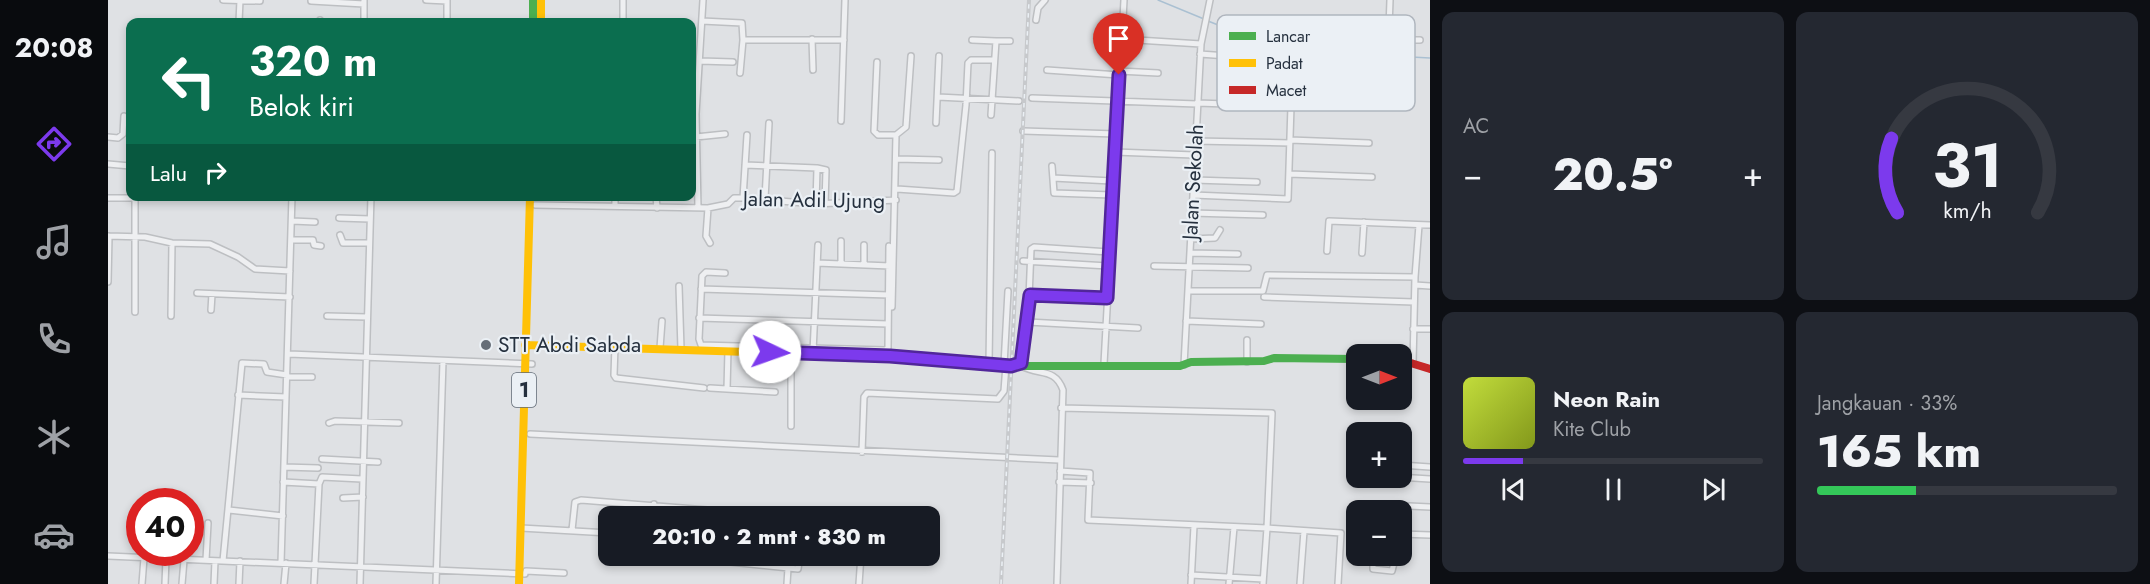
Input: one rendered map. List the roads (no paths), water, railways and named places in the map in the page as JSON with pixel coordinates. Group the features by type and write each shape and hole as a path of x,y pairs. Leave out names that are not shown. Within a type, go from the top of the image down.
{"main road":[{"path":"533,0 533,18"},
{"path":"541,0 541,18"},
{"name":"1","path":"529,345 530,201"},
{"name":"1","path":"525,584 523,573 528,364 535,201"},
{"path":"529,345 791,353 813,351 1005,365 1021,363 1184,364 1247,362 1274,358 1346,359"},
{"path":"1413,363 1430,369"},
{"name":"1","path":"524,528 530,434 528,364"},
{"name":"1","path":"519,584 523,573"}],"street":[{"path":"223,0 260,1"},
{"path":"426,0 447,1 447,18"},
{"path":"623,0 623,18"},
{"path":"696,114 703,0"},
{"path":"841,121 845,0"},
{"path":"1036,20 1038,8 1045,0"},
{"path":"1104,364 1112,181 1124,0"},
{"name":"Jalan Sekolah","path":"1184,364 1200,54 1210,0"},
{"path":"1389,15 1390,0"},
{"path":"239,18 240,1"},
{"path":"311,1 364,2 364,18"},
{"path":"702,21 742,23 740,72"},
{"path":"813,39 813,70"},
{"path":"1121,39 1201,44"},
{"path":"742,40 844,40"},
{"path":"972,40 1010,41"},
{"path":"991,115 996,40"},
{"path":"1415,40 1420,40"},
{"path":"1200,54 1217,55"},
{"path":"877,62 874,131 878,135 896,135 906,127 911,56"},
{"path":"936,123 939,56"},
{"path":"897,189 954,193 957,191 969,61 994,60"},
{"path":"700,62 733,62"},
{"path":"1047,70 1158,73"},
{"path":"938,97 1019,101"},
{"path":"1032,98 1118,103 1217,104"},
{"path":"1193,195 1288,199 1291,111"},
{"path":"108,137 117,138 123,134 124,116"},
{"path":"765,199 769,123"},
{"path":"1023,131 1116,134"},
{"path":"699,208 696,137 725,134"},
{"path":"744,198 747,135"},
{"path":"890,356 897,189 896,135"},
{"path":"1195,141 1369,143"},
{"path":"1115,152 1194,155"},
{"path":"989,364 992,153"},
{"path":"897,159 939,160"},
{"path":"108,164 126,165"},
{"path":"745,165 817,168 826,171 825,204"},
{"path":"1052,166 1053,190 1056,193 1112,195"},
{"path":"816,204 817,168"},
{"path":"1289,174 1372,177"},
{"path":"1053,178 1112,181"},
{"path":"1194,180 1257,182"},
{"path":"108,198 126,197"},
{"name":"Jalan Adil Ujung","path":"535,201 657,208 708,208 728,204 734,198 816,204 896,200"},
{"path":"135,201 135,312"},
{"path":"284,584 283,482 289,354 292,201"},
{"path":"360,584 371,201"},
{"path":"615,201 615,206"},
{"path":"656,201 657,208"},
{"path":"708,208 706,236 710,243"},
{"path":"1192,213 1263,215"},
{"path":"339,218 370,219"},
{"path":"292,220 315,222"},
{"path":"1327,251 1329,221 1430,225"},
{"path":"1362,252 1364,222"},
{"path":"1413,363 1414,285 1419,225"},
{"path":"1191,239 1215,238 1220,230"},
{"path":"340,235 343,243 369,243"},
{"path":"108,282 109,236 136,236 172,243 210,244 238,257 255,269 290,271"},
{"path":"291,240 313,240 314,245 321,246"},
{"path":"841,241 841,264"},
{"path":"171,316 172,243"},
{"path":"813,351 818,245"},
{"path":"864,245 864,265"},
{"path":"725,273 703,273 699,318 701,345 813,351 886,350 890,246"},
{"path":"1058,584 1059,460 1063,390 1058,379 1051,373 1025,369 1021,363 1030,295 1026,261 1033,247 1109,252"},
{"path":"1068,264 1069,249"},
{"path":"1190,253 1238,254"},
{"path":"1026,261 1108,266"},
{"path":"817,263 890,266"},
{"path":"1154,266 1248,268"},
{"path":"1263,294 1267,274 1415,277"},
{"path":"1414,285 1430,286"},
{"path":"679,286 681,349"},
{"path":"701,289 889,295"},
{"path":"862,452 864,397 867,393 998,399 1004,391 1008,291"},
{"path":"1188,291 1414,302"},
{"path":"196,292 290,297"},
{"path":"211,310 212,294"},
{"path":"1030,295 1107,298"},
{"path":"327,316 367,317"},
{"path":"699,318 888,324"},
{"path":"660,348 662,321"},
{"path":"1186,321 1261,324"},
{"path":"1028,322 1138,328"},
{"path":"1413,329 1430,329"},
{"path":"1247,340 1247,362"},
{"path":"615,346 614,375 616,378 707,388 775,392"},
{"path":"727,389 728,350"},
{"path":"791,353 791,426"},
{"path":"289,354 528,364"},
{"path":"436,584 443,361"},
{"path":"223,561 243,362 265,365 267,372 312,377"},
{"path":"238,395 286,397"},
{"path":"1061,408 1272,413 1263,582 1191,575"},
{"path":"329,423 363,421 399,423"},
{"path":"530,434 1059,460"},
{"path":"322,459 378,462"},
{"path":"1412,466 1430,467"},
{"path":"284,467 318,468"},
{"path":"1060,471 1089,472 1091,483 1088,520 1341,533 1338,584"},
{"path":"314,584 319,484 322,477 362,479"},
{"path":"1412,478 1430,479"},
{"path":"283,482 319,484"},
{"path":"1059,482 1091,483"},
{"path":"343,498 363,497"},
{"path":"572,530 577,500 672,506"},
{"path":"1412,506 1430,507"},
{"path":"229,510 284,516"},
{"path":"208,523 206,560 564,573"},
{"path":"1191,584 1194,526"},
{"path":"1229,584 1234,527"},
{"path":"524,528 598,532"},
{"path":"1300,584 1304,531"},
{"path":"1412,534 1430,535"},
{"path":"108,556 126,557"},
{"path":"214,584 215,561"},
{"path":"239,584 240,561"},
{"path":"142,584 143,566"},
{"path":"165,584 166,566"},
{"path":"182,584 184,566"},
{"path":"768,566 799,569 799,566"},
{"path":"859,584 860,566"},
{"path":"1373,566 1373,569 1392,571 1393,566"},
{"path":"787,584 788,568"}],"waterway":[{"path":"1158,0 1204,19"},
{"path":"1208,21 1217,25"},
{"path":"1415,57 1430,58"}],"railway":[{"path":"1001,584 1029,0"}],"place":[{"name":"STT Abdi Sabda","path":"486,345"}]}
